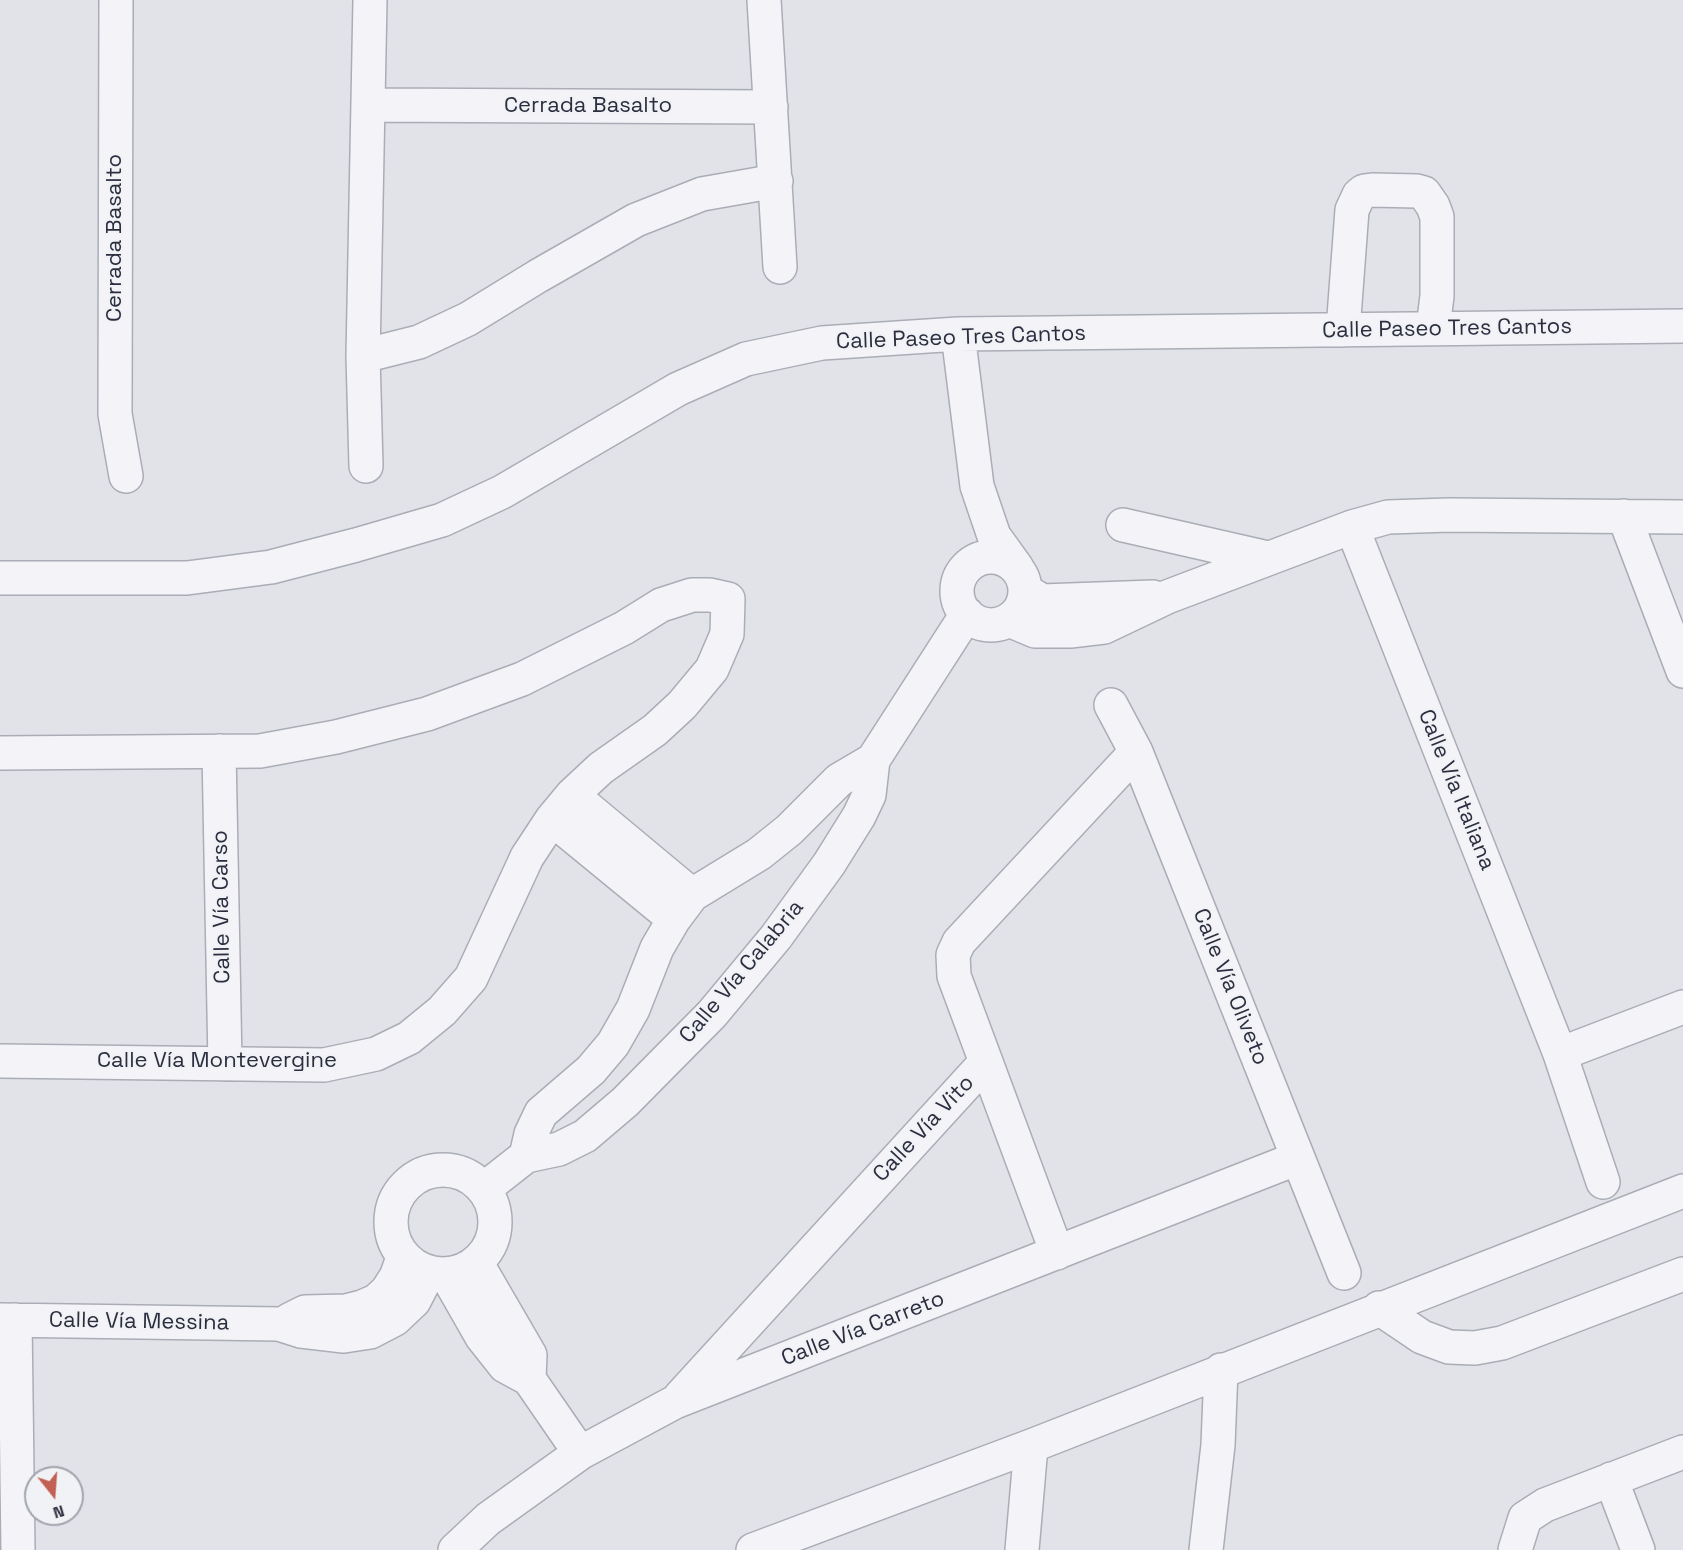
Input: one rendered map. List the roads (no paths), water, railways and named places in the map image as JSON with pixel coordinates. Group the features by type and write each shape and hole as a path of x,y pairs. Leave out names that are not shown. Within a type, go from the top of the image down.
{"street":[{"name":"Cerrada Basalto","path":"116,0 115,414 126,476"},
{"path":"366,466 363,356 370,0"},
{"path":"764,0 780,267"},
{"name":"Cerrada Basalto","path":"369,105 771,107"},
{"path":"363,356 419,342 468,319 636,220 702,194 776,181"},
{"path":"1343,330 1352,210 1359,195 1364,191 1372,190 1417,191 1424,193 1434,206 1437,217 1437,296 1433,328"},
{"name":"Calle Paseo Tres Cantos","path":"0,578 187,578 271,567 357,545 442,520 502,492 678,389 746,359 822,344 958,333 1683,326"},
{"path":"958,333 977,486 993,536 1021,579 1023,602 1018,613 998,625 986,625 972,620 962,609 957,596 977,486"},
{"path":"1009,620 1035,631 1070,631 1104,627 1167,597 1352,527 1388,517 1449,515 1683,517"},
{"path":"1624,516 1683,671"},
{"path":"1123,525 1268,558"},
{"name":"Calle Vía Italiana","path":"1352,527 1560,1054 1603,1182"},
{"path":"961,575 968,566 987,557 998,558 1009,562 1021,579 1042,601 1167,597"},
{"name":"Calle Vía Montevergine","path":"0,753 260,751 336,737 427,714 522,679 624,628 661,605 692,595 710,595 728,599 727,634 712,669 682,705 655,730 602,768 562,807 527,857 471,978 442,1011 409,1038 376,1054 324,1065 0,1061"},
{"name":"Calle Vía Calabria","path":"484,1189 526,1156 559,1149 585,1136 625,1102 712,1014 776,937 829,864 859,816 869,795 873,760 967,614"},
{"name":"Calle Vía Oliveto","path":"1111,705 1136,752 1344,1273"},
{"name":"Calle Vía Carso","path":"219,751 225,1064"},
{"name":"Calle Vía Vito","path":"675,1402 986,1062 954,976 953,955 959,942 1136,752"},
{"name":"Calle Vía Calabria","path":"526,1156 531,1134 541,1113 591,1070 613,1044 633,1009 657,948 683,907 789,830 838,780 873,760"},
{"path":"562,807 683,907"},
{"path":"1560,1054 1683,1007"},
{"path":"986,1062 1057,1253"},
{"path":"591,1070 625,1102"},
{"name":"Calle Vía Carreto","path":"455,1550 488,1519 580,1453 675,1402 1298,1158"},
{"path":"426,1268 462,1271 476,1262 492,1241 495,1227 492,1202 484,1189 471,1177 462,1173 445,1170 427,1172 411,1180 399,1193 392,1209 390,1226 395,1243 426,1268 505,1366 529,1379 580,1453"},
{"path":"753,1550 1031,1446 1683,1191"},
{"path":"476,1262 530,1355 529,1379"},
{"name":"Calle Vía Messina","path":"8,1320 279,1324 305,1312 346,1311 362,1308 376,1301 387,1291 396,1277 426,1268"},
{"path":"1379,1308 1422,1337 1449,1347 1475,1348 1502,1343 1683,1274"},
{"path":"8,1320 18,1550"},
{"path":"1206,1550 1218,1445 1221,1370"},
{"path":"1022,1550 1031,1446"},
{"path":"1515,1550 1525,1518 1545,1504 1683,1452"},
{"path":"1611,1479 1638,1550"}]}
